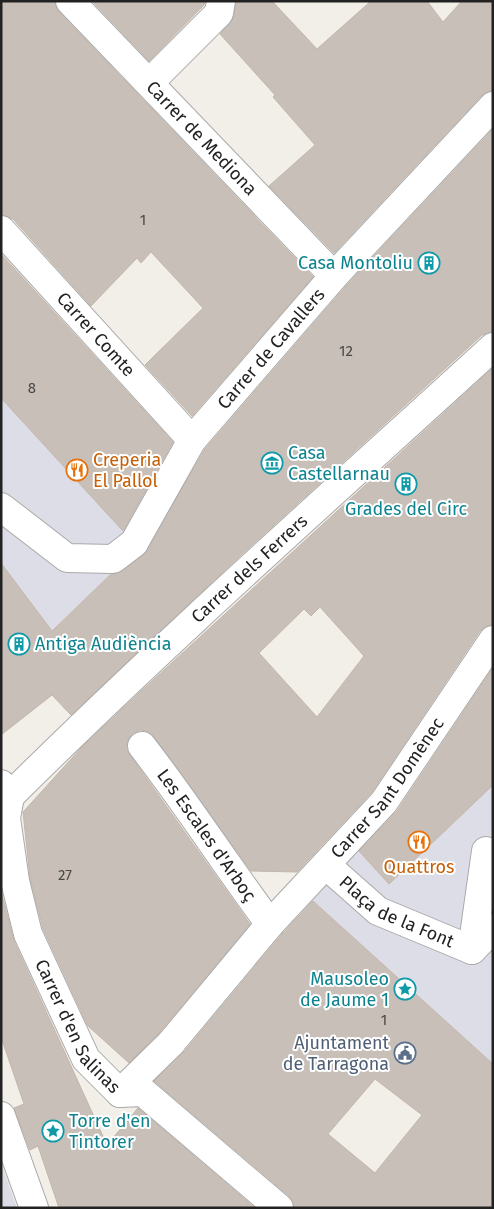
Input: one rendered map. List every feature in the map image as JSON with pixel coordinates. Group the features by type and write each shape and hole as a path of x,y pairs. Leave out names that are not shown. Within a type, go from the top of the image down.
{"street":[{"name":"Carrer de Mediona","path":"70,1 150,82 334,276"},
{"path":"150,82 220,7"},
{"name":"Carrer de Cavallers","path":"1,508 67,558 113,559 134,543 192,440 334,276 493,106"},
{"name":"Carrer Comte","path":"1,230 192,440"},
{"name":"Carrer dels Ferrers","path":"6,790 105,702 210,603 493,346"},
{"name":"Carrer Sant Domènec","path":"270,924 384,802 493,640"},
{"name":"Les Escales d'Arboç","path":"142,746 183,798 218,854 270,924"},
{"name":"Carrer d'en Salinas","path":"6,790 6,818 15,881 28,934 86,1060 120,1093 171,1043 270,924"},
{"name":"Plaça de la Font","path":"472,950 486,851"},
{"name":"Plaça de la Font","path":"326,865 378,911 472,950"},
{"name":"Plaça de la Font","path":"472,950 493,928"},
{"path":"120,1093 142,1092 279,1208"},
{"path":"1,1116 34,1208"}],"shaded area":[{"path":"1,398 142,551 122,578 113,572 47,635 40,615 1,563"},
{"path":"493,783 493,1064 309,897 357,849 389,883"},
{"path":"1,1163 17,1208 1,1208"}],"building":[{"path":"1,1 55,1 59,12 313,277 192,416 145,365 203,308 151,252 141,263 137,258 91,306 13,219 1,215"},
{"path":"92,1 205,1 204,5 149,61"},
{"path":"236,1 272,1 317,49 371,1 427,1 443,22 462,1 493,1 493,91 482,95 334,253 269,186 315,145 273,97 275,95 220,34 234,16"},
{"path":"493,129 493,332 482,335 239,557 71,715 52,695 1,735 1,563 52,631 110,575 122,571 143,555 205,449 346,286"},
{"path":"1,254 173,442 123,531 1,398"},
{"path":"493,368 493,625 486,626 480,631 372,792 297,872 251,871 154,737 148,732 141,730 133,733 128,740 126,747 130,755 250,924 160,1032 129,1063 88,1026 43,929 30,878 23,812 82,747","holes":["320,607 364,656 317,717 259,653 304,609 311,616"]},
{"path":"493,668 493,785 389,884 359,851 397,811"},
{"path":"1,891 14,941 107,1145 138,1108 255,1208 59,1208 38,1146 30,1150 14,1108 24,1104 1,1037"},
{"name":"Ajuntament de Tarragona","path":"313,901 493,1064 493,1208 294,1208 289,1196 154,1081 183,1053 282,934","holes":["375,1079 422,1115 375,1173 328,1134"]}],"place":[{"name":"Casa Montoliu","path":"429,263"},
{"name":"Casa Castellarnau","path":"272,463"},
{"name":"Creperia El Pallol","path":"77,470"},
{"name":"Grades del Circ","path":"406,484"},
{"name":"Antiga Audiència","path":"19,644"},
{"name":"Quattros","path":"419,842"},
{"name":"Mausoleo de Jaume 1","path":"405,989"},
{"name":"Ajuntament de Tarragona","path":"405,1053"},
{"name":"Torre d'en Tintorer","path":"53,1131"}]}
